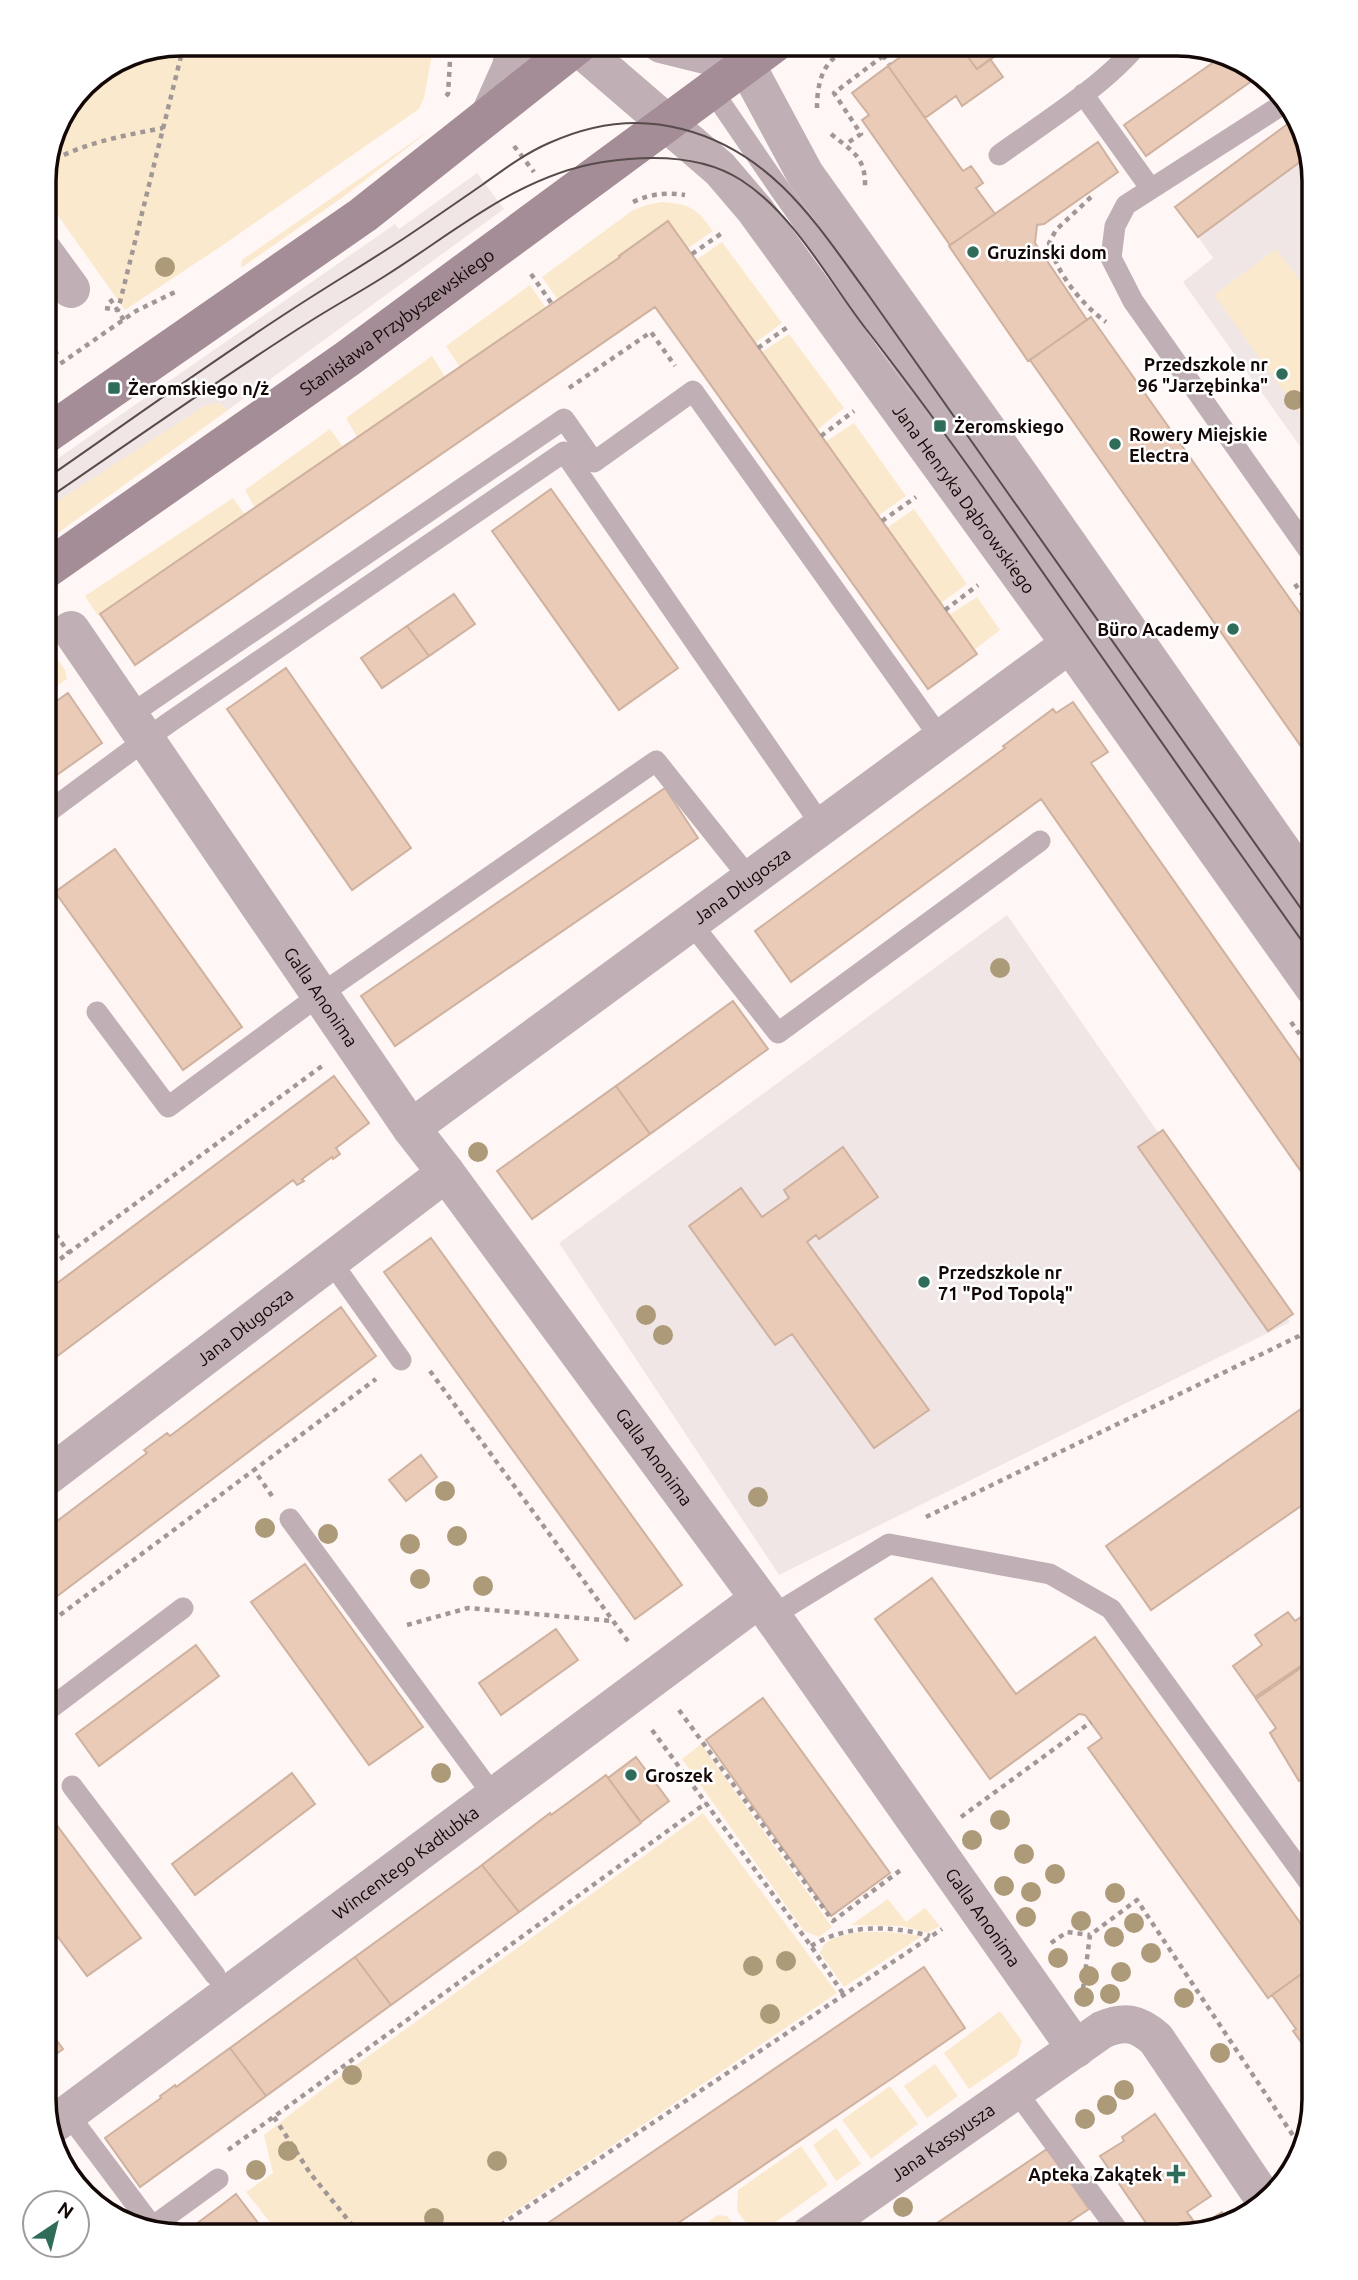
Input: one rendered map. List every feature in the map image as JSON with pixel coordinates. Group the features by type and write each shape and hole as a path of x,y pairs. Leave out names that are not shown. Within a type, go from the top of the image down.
{"main road":[{"path":"56,428 363,215 562,56"},
{"name":"Stanisława Przybyszewskiego","path":"56,563 275,411 712,90 714,56"}],"street":[{"path":"490,114 511,67 513,56"},
{"name":"Jana Henryka Dąbrowskiego","path":"590,56 720,169 755,210 1070,644 1302,971"},
{"path":"720,56 1040,502 1302,879"},
{"path":"56,268 71,289"},
{"name":"Galla Anonima","path":"71,630 411,1128 765,1607 1076,2049"},
{"name":"Jana Długosza","path":"411,1128 1070,644"},
{"name":"Jana Długosza","path":"56,1470 446,1173"},
{"name":"Wincentego Kadłubka","path":"59,2121 765,1607"},
{"path":"1076,2049 1102,2030 1115,2025 1130,2024 1144,2028 1156,2039 1260,2193"},
{"name":"Jana Kassyusza","path":"825,2224 1076,2049"}],"lane":[{"path":"999,155 1083,94 1129,56"},
{"path":"712,90 1302,927"},
{"path":"1083,94 1151,189"},
{"path":"1278,107 1126,205 1115,226 1111,258 1133,301 1302,541"},
{"path":"870,316 937,460"},
{"path":"56,804 138,727 564,419 594,462 692,391 941,739"},
{"path":"138,727 564,452 822,826"},
{"path":"97,1012 168,1107 321,994 656,761 750,879"},
{"path":"691,923 778,1034 1040,841"},
{"path":"330,1260 401,1360"},
{"path":"289,1519 482,1780"},
{"path":"765,1607 889,1544 1050,1574 1111,1609 1302,1872"},
{"path":"56,1704 183,1608"},
{"path":"72,1786 215,1975"},
{"path":"1016,2091 1113,2224"},
{"path":"59,2121 143,2218"},
{"path":"161,2223 218,2179"}],"path":[{"path":"71,289 83,305 118,310 180,56"},
{"path":"448,94 450,56"},
{"path":"818,113 822,74 837,56"},
{"path":"825,127 847,144 861,134 834,93 883,56 890,64"},
{"path":"58,157 104,139 163,128"},
{"path":"626,206 644,197 661,194 695,198"},
{"path":"692,254 731,227"},
{"path":"531,274 552,304"},
{"path":"56,367 136,311 186,286"},
{"path":"758,348 790,326"},
{"path":"821,436 864,404"},
{"path":"882,521 916,497"},
{"path":"945,610 979,585"},
{"path":"56,1262 331,1058"},
{"path":"56,1235 69,1253"},
{"path":"915,1523 1302,1334"},
{"path":"56,1618 415,1350 636,1652"},
{"path":"254,1470 289,1519"},
{"path":"374,1634 468,1608 614,1622"},
{"path":"680,1710 833,1922 902,1868"},
{"path":"960,1818 1091,1722"},
{"path":"652,1730 844,1995"},
{"path":"218,2179 212,2162 706,1803"},
{"path":"1048,1945 1067,1932 1090,1935 1137,1900 1295,2139"},
{"path":"502,2224 945,1927"},
{"path":"811,1946 826,1937 853,1929 888,1928 931,1936"},
{"path":"1078,1993 1085,1987 1090,1935"},
{"path":"274,2117 310,2172 351,2224"}],"shaded area":[{"path":"432,56 424,98 419,109 125,310 56,213 56,172 60,148 77,111 92,92 133,65 164,57"},
{"path":"433,128 343,197 241,268 242,260"},
{"name":"Przedszkole nr 96 \"Jarzębinka\"","path":"1301,161 1302,449 1183,282 1213,258 1198,237"},
{"path":"477,173 504,209 228,410 218,403 56,503 56,460 395,224 399,229"},
{"path":"661,202 692,209 713,231 688,248 668,222 558,300 542,277 633,210"},
{"path":"722,242 782,323 755,343 696,260"},
{"path":"1276,249 1302,283 1302,416 1214,295"},
{"path":"530,285 546,308 460,367 446,346"},
{"path":"789,334 844,408 817,430 762,352"},
{"path":"432,356 445,377 357,437 346,418"},
{"path":"218,403 228,410 56,534 56,502 206,405"},
{"path":"854,423 906,496 878,516 825,442"},
{"path":"330,429 343,447 255,508 245,490"},
{"path":"233,498 245,515 98,616 85,596"},
{"path":"914,509 967,584 941,603 887,528"},
{"path":"977,597 1000,630 974,650 949,615"},
{"path":"56,658 65,670 67,679 56,687"},
{"name":"Przedszkole nr 71 \"Pod Topolą\"","path":"1007,915 1290,1322 779,1575 559,1243"},
{"path":"701,1744 832,1927 819,1937 804,1931 682,1759"},
{"path":"703,1813 837,1993 497,2224 271,2224 246,2192 273,2173 264,2135 319,2092"},
{"path":"888,1899 906,1922 925,1908 940,1926 928,1933 902,1926 851,1925"},
{"path":"859,1932 922,1936 844,1987 820,1953 830,1940"},
{"path":"1000,2011 1022,2041 1017,2056 969,2089 944,2053"},
{"path":"935,2064 958,2096 927,2118 904,2086"},
{"path":"890,2086 918,2124 871,2159 842,2120"},
{"path":"836,2128 861,2164 836,2181 813,2145"},
{"path":"801,2146 828,2185 773,2224 747,2224 737,2211 738,2190"},
{"path":"718,2215 727,2216 733,2224 705,2224"}],"building":[{"path":"902,56 967,56 977,69 990,59 1003,77 962,106 956,96 925,118 888,66"},
{"path":"967,56 995,56 977,69"},
{"path":"1214,62 1233,69 1252,81 1146,156 1124,125"},
{"path":"888,66 963,171 971,166 977,174 983,183 976,188 995,214 950,245 862,120 869,115 852,93"},
{"path":"1288,124 1301,161 1198,237 1175,207"},
{"path":"1098,142 1118,172 1044,224 1037,225 1035,243 1087,320 1028,361 949,246"},
{"path":"668,221 977,654 928,689 655,307 135,665 100,614 620,257"},
{"path":"1091,317 1302,616 1302,748 1030,360"},
{"path":"551,489 678,668 619,710 492,531"},
{"path":"454,594 475,624 429,656 407,626"},
{"path":"407,626 429,656 382,688 361,658"},
{"path":"286,668 411,848 352,890 227,709"},
{"path":"68,693 102,743 56,776 56,702"},
{"path":"1073,702 1108,752 1091,763 1302,1063 1302,1173 1041,799 791,982 755,931 1005,748 1003,746 1053,709 1056,713"},
{"path":"665,788 698,838 395,1046 361,996"},
{"path":"115,849 242,1027 183,1070 56,891"},
{"path":"733,1001 768,1049 650,1134 616,1086"},
{"path":"334,1076 369,1123 336,1148 340,1154 302,1179 304,1181 297,1185 293,1180 56,1357 56,1284"},
{"path":"616,1086 650,1134 532,1219 497,1171"},
{"path":"1163,1130 1293,1314 1268,1331 1138,1147"},
{"path":"843,1147 878,1197 819,1239 816,1235 807,1242 929,1410 874,1448 792,1334 775,1345 689,1226 741,1188 762,1217 789,1198 784,1190"},
{"path":"431,1238 682,1585 635,1619 384,1272"},
{"path":"341,1307 376,1356 56,1597 56,1522 147,1453 144,1450 167,1433 170,1436"},
{"path":"1302,1408 1302,1505 1151,1610 1106,1546"},
{"path":"421,1455 437,1477 406,1501 389,1480"},
{"path":"305,1564 423,1727 369,1765 251,1602"},
{"path":"932,1578 1016,1694 1095,1637 1302,1925 1302,1974 1268,1998 1088,1748 1102,1738 1085,1715 1079,1714 990,1779 875,1619"},
{"path":"1288,1612 1295,1621 1302,1616 1302,1665 1255,1697 1233,1666 1262,1645 1255,1635"},
{"path":"556,1629 578,1660 501,1715 479,1683"},
{"path":"196,1645 219,1676 99,1766 76,1734"},
{"path":"1302,1667 1302,1779 1299,1781 1270,1733 1276,1728 1256,1699"},
{"path":"763,1698 890,1873 831,1916 706,1740"},
{"path":"636,1757 669,1801 641,1822 608,1778"},
{"path":"292,1773 315,1804 195,1895 172,1864"},
{"path":"606,1775 641,1823 519,1912 482,1865 550,1813 551,1815"},
{"path":"56,1824 141,1938 87,1976 56,1934"},
{"path":"482,1865 519,1912 391,2005 355,1957"},
{"path":"355,1957 391,2005 266,2096 230,2048"},
{"path":"924,1967 965,2028 677,2224 547,2224"},
{"path":"1302,1974 1302,2043 1293,2031 1296,2029 1272,1995"},
{"path":"56,2039 63,2049 56,2054"},
{"path":"230,2048 266,2096 140,2187 105,2138 175,2085 176,2087"},
{"path":"1155,2114 1211,2196 1187,2212 1195,2223 1147,2224 1100,2156 1124,2141 1122,2137"},
{"path":"1047,2149 1089,2209 1066,2224 936,2224"},
{"path":"236,2194 259,2224 196,2224"}],"tram line":[{"path":"56,472 257,332 540,147 581,131 631,123 665,125 714,140 742,154 767,173 810,216 1302,910"},
{"path":"56,493 275,344 516,192 543,179 603,162 656,158 709,165 741,180 760,194 794,229 969,468 1302,941"}],"place":[{"name":"Gruzinski dom","path":"973,252"},
{"name":"Przedszkole nr 96 \"Jarzębinka\"","path":"1282,374"},
{"name":"Żeromskiego n/ż","path":"114,388"},
{"name":"Żeromskiego","path":"940,426"},
{"name":"Rowery Miejskie Electra","path":"1115,444"},
{"name":"Büro Academy","path":"1233,629"},
{"name":"Przedszkole nr 71 \"Pod Topolą\"","path":"924,1282"},
{"name":"Groszek","path":"631,1775"},
{"name":"Apteka Zakątek","path":"1176,2174"}]}
